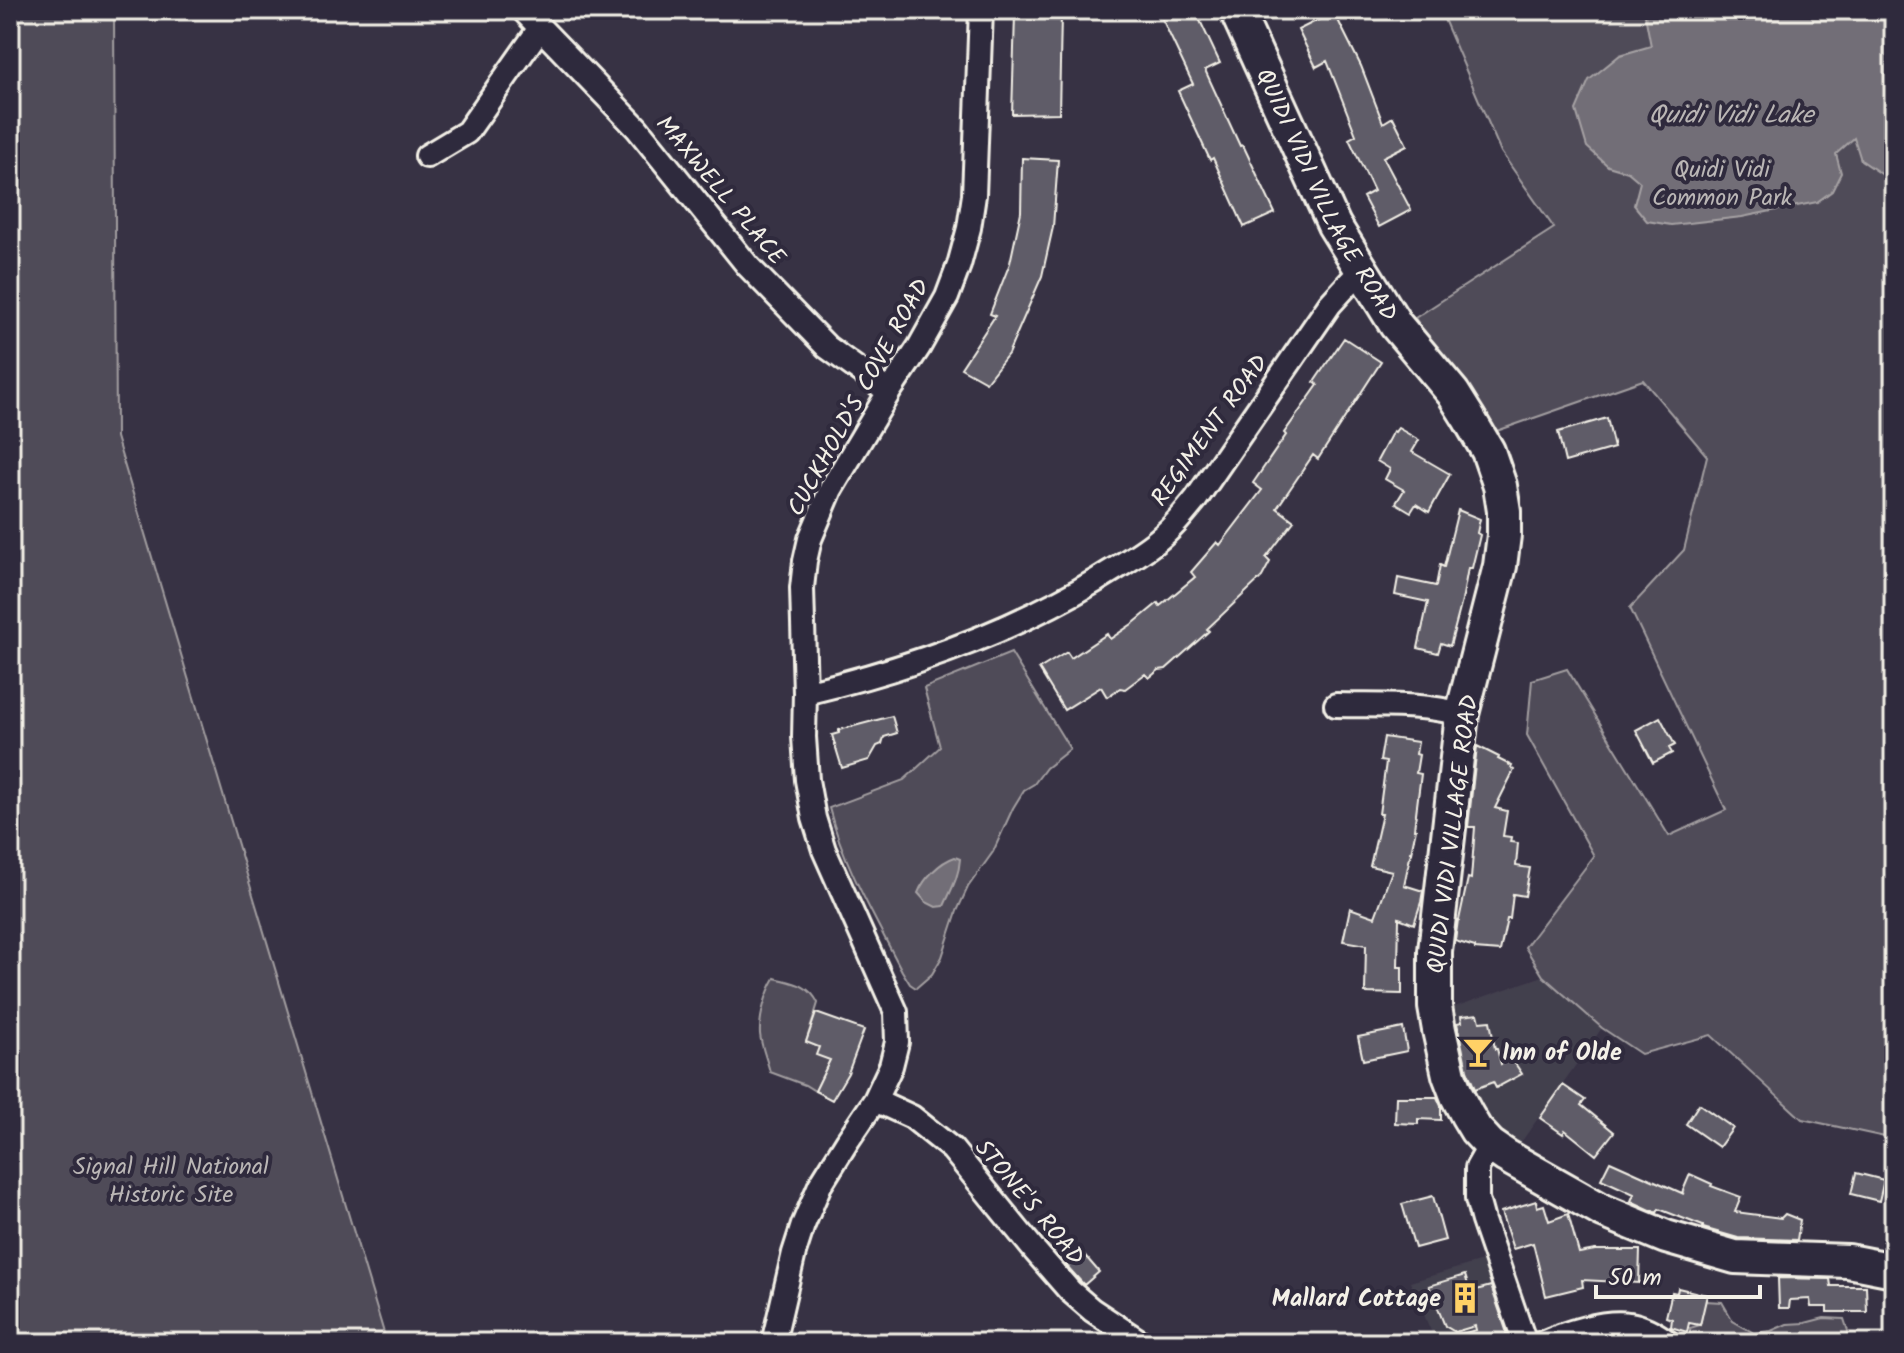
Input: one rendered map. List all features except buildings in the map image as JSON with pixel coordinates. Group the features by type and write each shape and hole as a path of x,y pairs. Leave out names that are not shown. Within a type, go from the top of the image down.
{"street":[{"name":"MAXWELL PLACE","path":"523,10 637,128 748,266 827,347 889,392"},
{"name":"CUCKHOLD'S COVE ROAD","path":"773,1343 803,1225 820,1185 875,1100 891,1066 897,1042 896,1012 824,850 814,818 804,737 802,588 805,561 810,539 831,489 919,347 947,297 959,265 969,228 975,180 981,10"},
{"name":"QUIDI VIDI VILLAGE ROAD","path":"1236,10 1334,225 1396,325 1453,393 1488,451 1500,486 1504,511 1500,566 1462,714 1435,951 1435,1007 1449,1075 1457,1096 1476,1130 1490,1145 1603,1211 1653,1232 1735,1257 1848,1261 1894,1270"},
{"path":"427,156 467,132 540,28"},
{"name":"REGIMENT ROAD","path":"805,693 914,664 1025,619 1081,589 1154,543 1196,499 1330,304 1361,270"},
{"path":"1336,705 1407,705 1462,714"},
{"name":"STONE'S ROAD","path":"875,1100 912,1117 952,1149 1070,1291 1092,1310 1142,1343"},
{"path":"1490,1145 1477,1168 1477,1199 1525,1343"},
{"path":"1542,1343 1594,1327 1621,1324 1647,1329 1669,1343"}],"shaded area":[{"path":"1543,976 1602,1028 1517,1148 1482,1113 1463,1083 1446,1010"},
{"path":"1482,1261 1505,1319 1508,1343 1436,1343 1410,1282"}],"green space":[{"name":"Signal Hill National Historic Site","path":"10,10 114,10 116,437 387,1343 10,1343"},
{"name":"Quidi Vidi Common Park","path":"1440,10 1894,10 1894,1139 1802,1119 1711,1035 1641,1054 1602,1028 1543,976 1525,947 1594,856 1527,735 1532,680 1567,669 1669,836 1726,810 1630,608 1684,550 1707,456 1643,380 1491,433 1415,318 1554,228 1501,152"},
{"path":"1011,653 1070,749 1024,790 993,852 968,887 942,957 932,974 916,988 902,971 861,891 829,808 904,780 940,747 924,688"},
{"path":"775,978 805,988 818,1003 806,1042 819,1047 830,1060 815,1091 770,1072 760,1027 764,1005"},
{"path":"1705,1301 1722,1302 1733,1321 1754,1333 1824,1318 1844,1319 1848,1331 1846,1343 1746,1343 1730,1334 1691,1339 1690,1328 1700,1325"}],"water":[{"name":"Quidi Vidi Lake","path":"1644,10 1894,10 1894,176 1883,175 1861,160 1854,138 1836,154 1841,173 1832,191 1817,202 1742,217 1671,225 1647,221 1634,205 1640,182 1628,172 1608,166 1587,147 1576,110 1589,80 1620,55 1651,46"},
{"path":"955,857 960,859 958,872 944,906 936,907 926,902 918,893 924,882 933,871"}],"place":[{"name":"Inn of Olde","path":"1478,1052"},
{"name":"Mallard Cottage","path":"1465,1298"}]}
